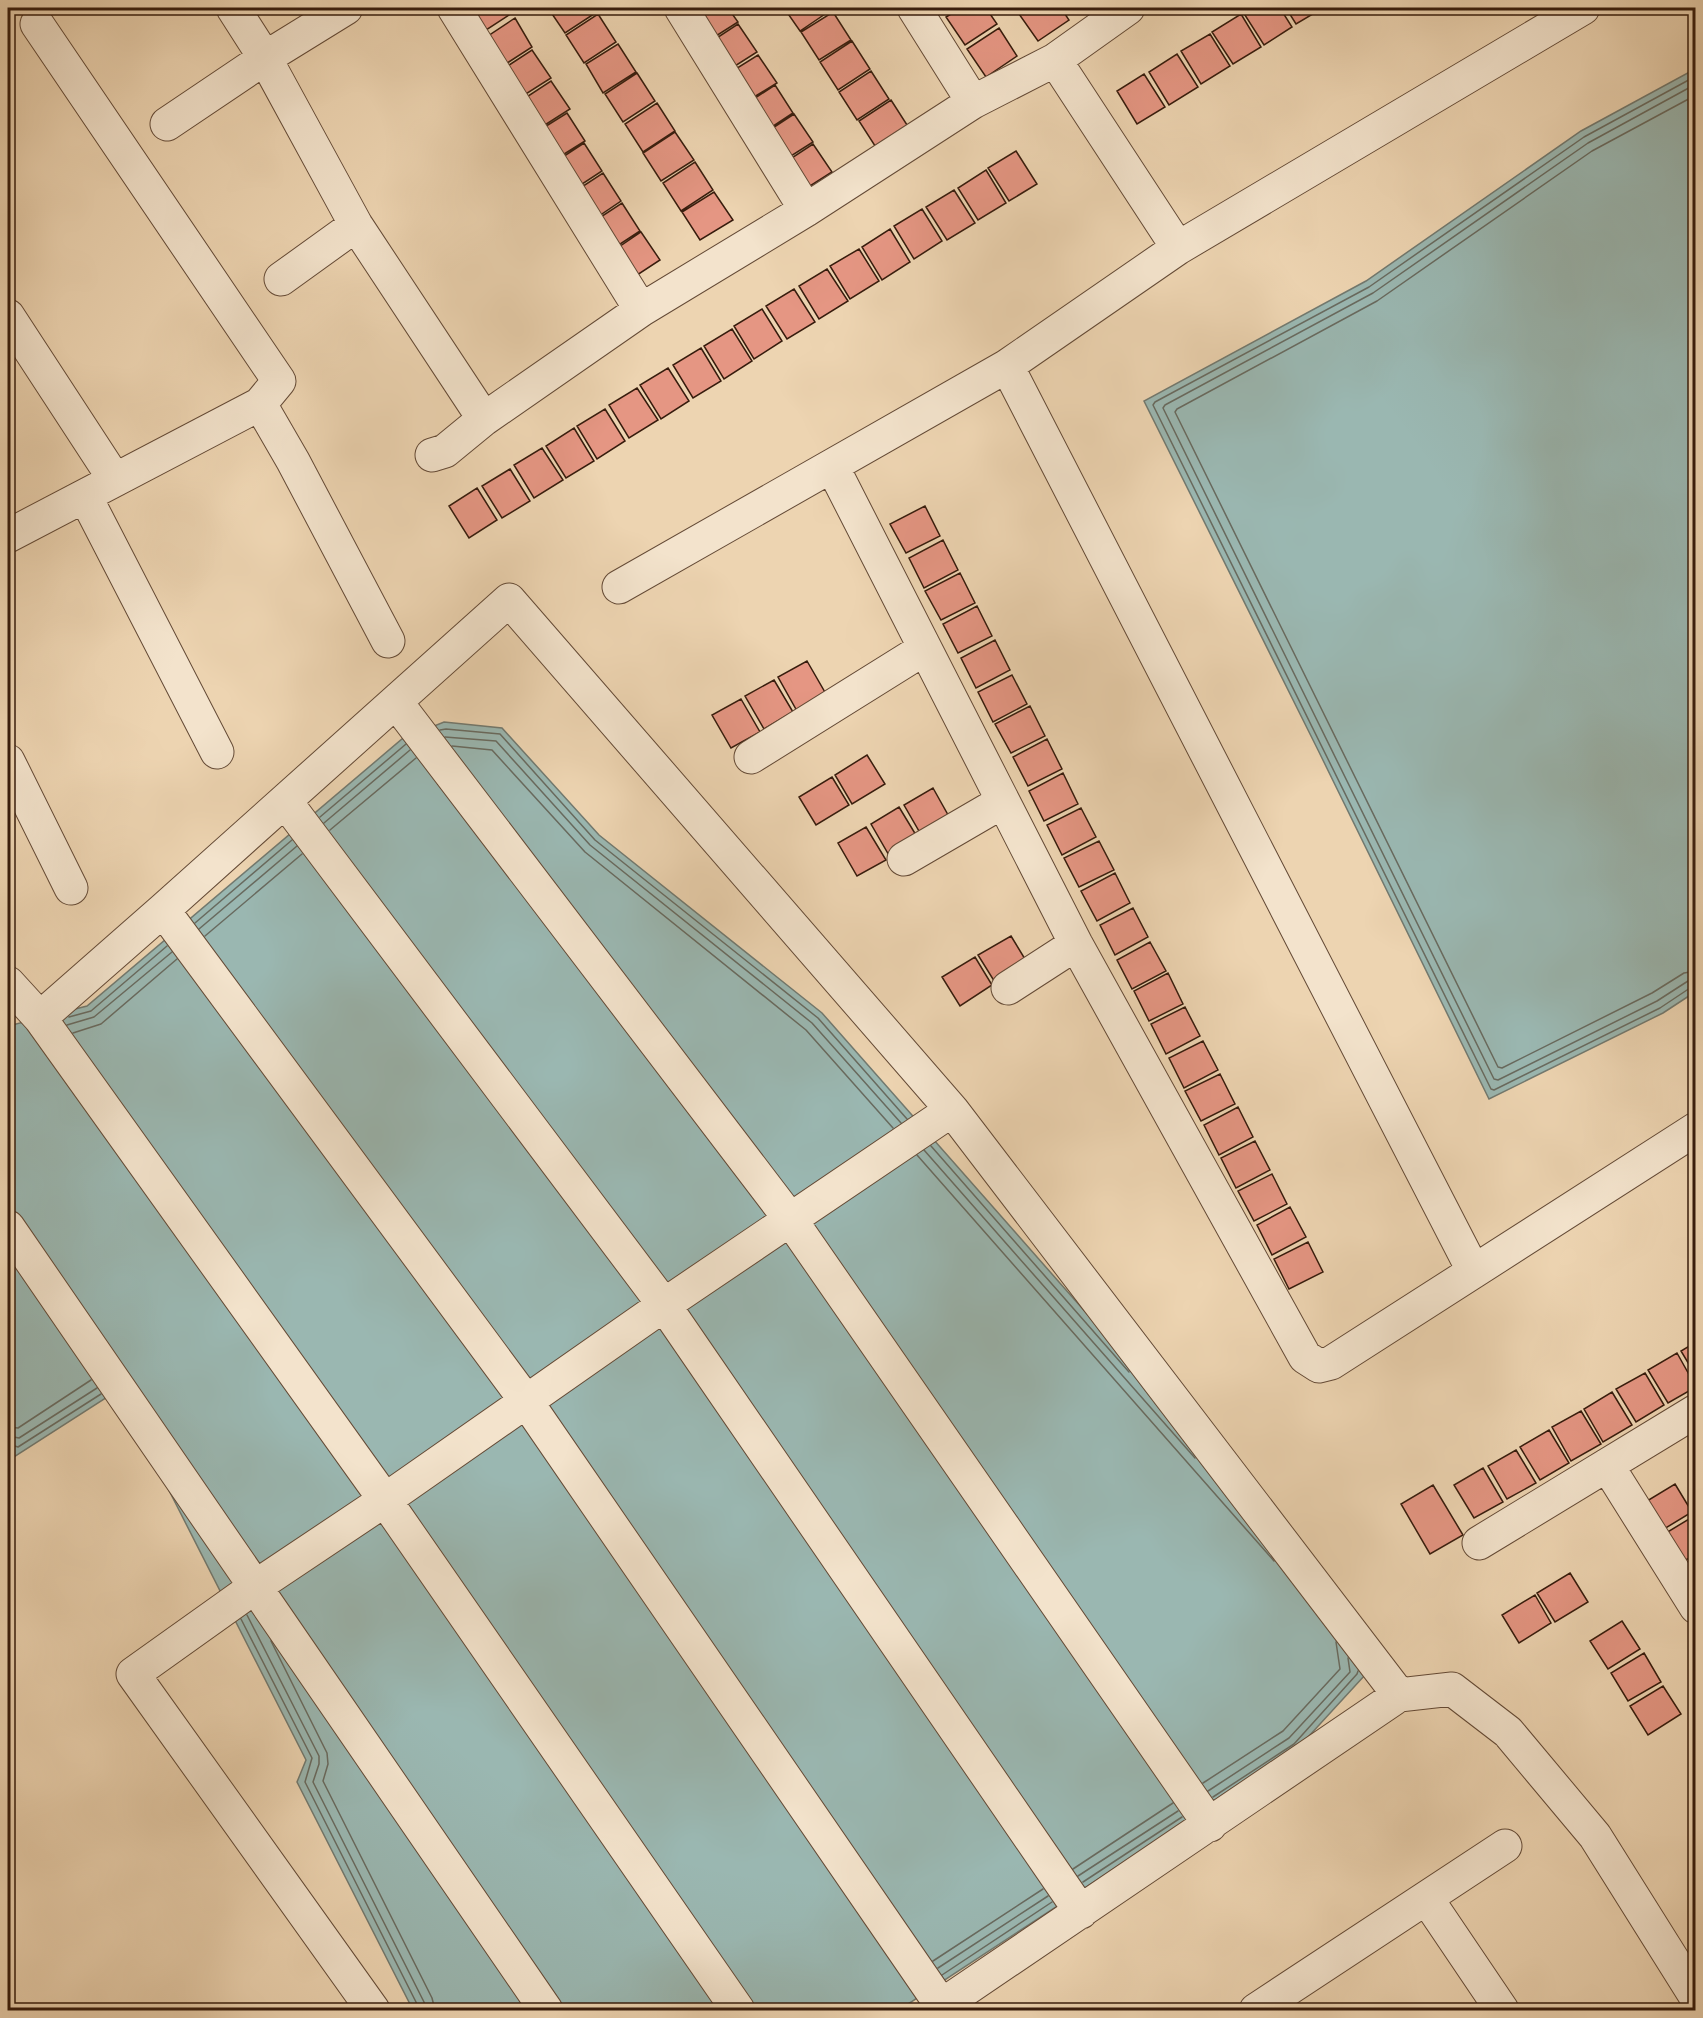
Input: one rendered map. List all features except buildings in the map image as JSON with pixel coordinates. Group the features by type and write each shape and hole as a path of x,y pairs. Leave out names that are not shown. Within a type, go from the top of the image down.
{"street":[{"path":"233,8 266,58 356,225 484,419"},
{"path":"167,124 346,8"},
{"path":"454,8 640,310"},
{"path":"681,8 806,210"},
{"path":"914,8 973,102"},
{"path":"432,455 445,452 484,419 640,310 806,210 973,102 1055,60 1128,8"},
{"path":"619,587 1007,366 1178,248 1583,8"},
{"path":"8,536 260,404 279,381 37,24"},
{"path":"1055,60 1178,248"},
{"path":"281,279 356,225"},
{"path":"8,316 115,480"},
{"path":"1007,366 1473,1270"},
{"path":"260,404 293,461 388,641"},
{"path":"832,466 1076,944 1305,1357 1319,1366 1331,1363 1695,1129"},
{"path":"85,496 217,752"},
{"path":"40,1018 164,910 509,600 952,1110 1399,1695"},
{"path":"751,757 924,649"},
{"path":"396,702 790,1218 1210,1825"},
{"path":"8,761 71,888"},
{"path":"285,801 664,1305 1081,1912"},
{"path":"904,860 1002,802"},
{"path":"164,910 526,1401 939,2008 1399,1695 1452,1689 1508,1731 1594,1836 1695,1997"},
{"path":"1008,988 1076,944"},
{"path":"8,983 40,1018 385,1500 738,2010"},
{"path":"373,2010 133,1674 255,1587 385,1500 790,1218 952,1110"},
{"path":"8,1227 546,2010"},
{"path":"1479,1543 1695,1411"},
{"path":"1607,1465 1695,1607"},
{"path":"1257,2010 1505,1846"},
{"path":"1426,1899 1502,2010"}],"water":[{"path":"1695,69 1695,992 1663,1013 1489,1099 1144,401 1366,281 1581,131"},
{"path":"444,722 502,728 599,835 822,1013 1355,1618 1365,1675 1298,1748 899,2010 413,2010 297,1782 306,1760 118,1390 14,1457 8,1444 8,1026 87,1006 402,739"}]}
